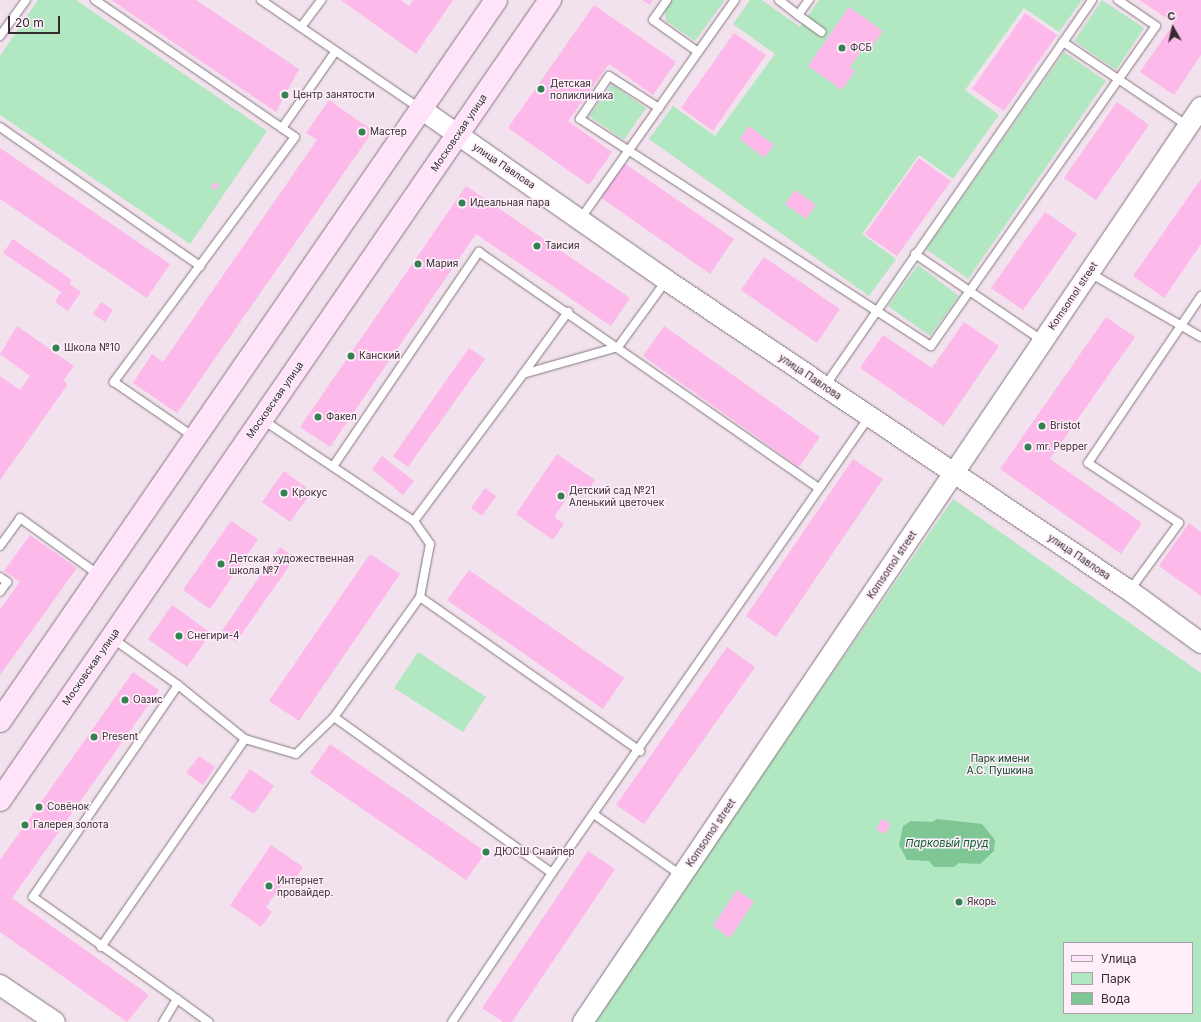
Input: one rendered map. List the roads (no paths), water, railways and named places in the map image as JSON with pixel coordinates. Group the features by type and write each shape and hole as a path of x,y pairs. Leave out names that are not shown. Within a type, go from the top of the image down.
{"main road":[{"path":"0,721 496,0"},
{"name":"Московская улица","path":"0,800 550,0"}],"street":[{"name":"Komsomol street","path":"583,1022 1201,107"},
{"name":"улица Павлова","path":"421,109 581,218 666,280 953,474 1130,591 1201,643"},
{"path":"0,985 55,1022"}],"lane":[{"path":"0,36 26,0"},
{"path":"95,0 295,137 114,382 194,437"},
{"path":"261,0 421,109"},
{"path":"301,27 321,0"},
{"path":"667,0 653,20 698,52"},
{"path":"581,218 735,0"},
{"path":"779,0 821,32"},
{"path":"798,15 809,0"},
{"path":"825,387 876,309 1092,0"},
{"path":"659,108 609,76 580,119 876,309 931,346 1117,78 1156,26 1118,0"},
{"path":"1063,42 1188,126"},
{"path":"282,128 335,52"},
{"path":"0,126 200,266"},
{"path":"334,465 479,252 568,312 817,487"},
{"path":"915,254 1043,341"},
{"path":"1089,273 1201,337"},
{"path":"523,374 618,347 666,280"},
{"path":"1130,591 1179,524 1088,463 1201,296"},
{"path":"414,521 568,312"},
{"path":"452,1022 552,873 640,751 817,487 869,417"},
{"path":"112,638 178,685 245,739 296,754 334,717 420,597 430,544 414,521 334,465 262,419"},
{"path":"0,546 20,518 100,575"},
{"path":"0,577 7,582 0,592"},
{"path":"420,597 640,751"},
{"path":"178,685 33,897 101,947 209,1022"},
{"path":"334,717 552,873"},
{"path":"101,947 245,739"},
{"path":"595,815 682,876"},
{"path":"163,1022 177,999"}],"water":[{"name":"Парковый пруд","path":"937,819 982,824 995,840 994,851 980,864 959,863 954,867 934,867 929,861 907,860 899,845 903,826 911,821 932,822"}],"place":[{"name":"ФСБ","path":"842,48"},
{"name":"Детская поликлиника","path":"541,89"},
{"name":"Центр занятости","path":"285,95"},
{"name":"Мастер","path":"362,132"},
{"name":"Идеальная пара","path":"462,203"},
{"name":"Таисия","path":"537,246"},
{"name":"Мария","path":"418,264"},
{"name":"Школа №10","path":"56,348"},
{"name":"Канский","path":"351,356"},
{"name":"Факел","path":"318,417"},
{"name":"Bristot","path":"1042,426"},
{"name":"mr. Pepper","path":"1028,447"},
{"name":"Крокус","path":"284,493"},
{"name":"Детский сад №21 Аленький цветочек","path":"561,496"},
{"name":"Детская художественная школа №7","path":"221,564"},
{"name":"Снегири-4","path":"179,636"},
{"name":"Оазис","path":"125,700"},
{"name":"Present","path":"94,737"},
{"name":"Совёнок","path":"39,807"},
{"name":"Галерея золота","path":"25,825"},
{"name":"ДЮСШ Снайпер","path":"486,852"},
{"name":"Интернет провайдер.","path":"269,886"},
{"name":"Якорь","path":"959,902"}],"park label":[{"name":"Парк имени А.С. Пушкина","path":"1000,764"}]}
